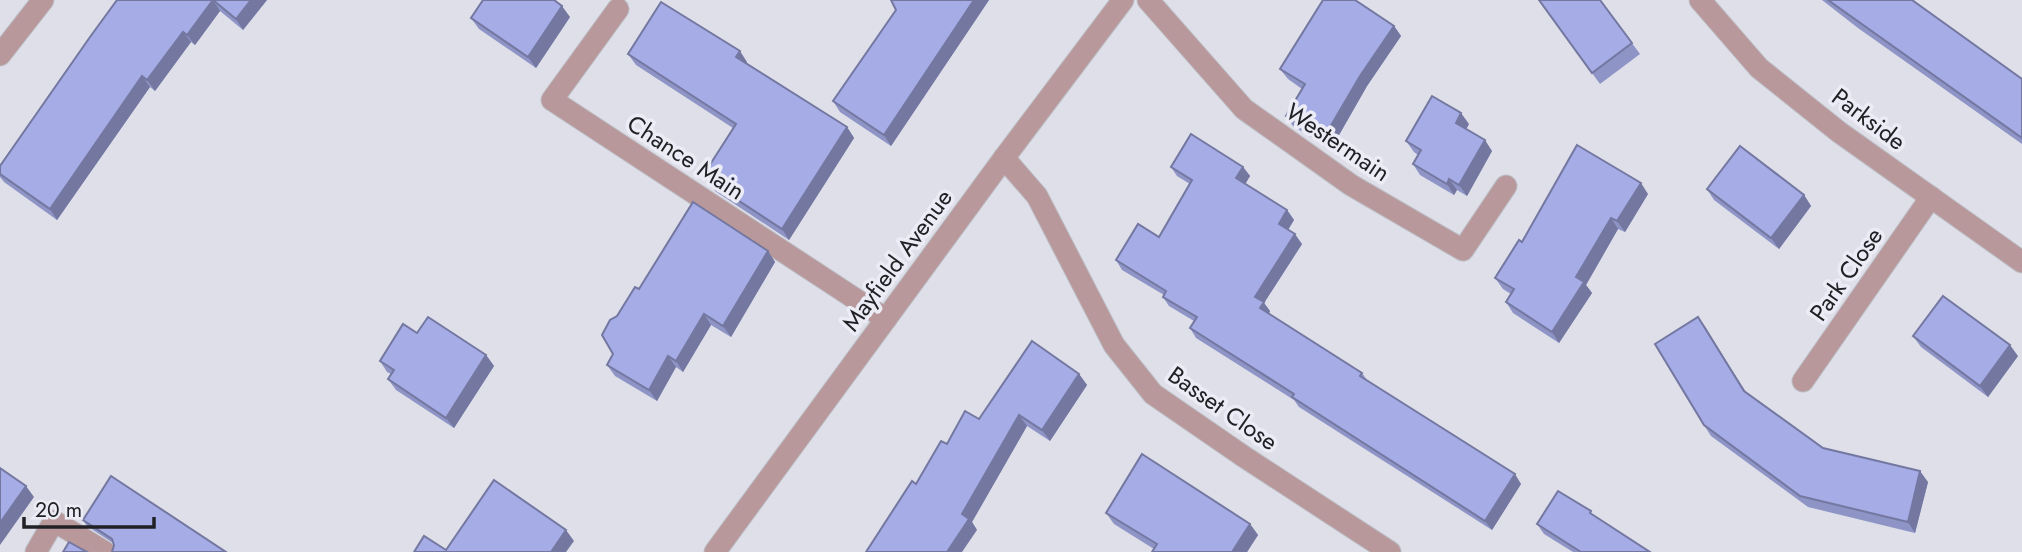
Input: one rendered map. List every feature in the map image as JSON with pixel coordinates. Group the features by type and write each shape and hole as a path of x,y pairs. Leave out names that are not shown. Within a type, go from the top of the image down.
{"street":[{"path":"0,55 43,0"},
{"name":"Mayfield Avenue","path":"715,552 1123,0"},
{"name":"Westermain","path":"1148,0 1244,109 1351,185 1463,250 1506,186"},
{"name":"Parkside","path":"1700,0 1759,68 1839,132 2022,262"},
{"name":"Chance Main","path":"618,9 552,100 886,319"},
{"name":"Basset Close","path":"1004,158 1037,196 1114,345 1153,394 1390,552"},
{"name":"Park Close","path":"1803,381 1931,197"},
{"path":"36,552 54,521 105,552"}],"building":[{"path":"117,0 213,0 187,35 183,32 147,80 142,76 50,209 0,174 0,166"},
{"path":"213,0 251,0 236,19"},
{"path":"483,0 554,0 562,6 528,57 471,18"},
{"path":"891,0 974,0 884,135 833,101 896,10"},
{"path":"1323,0 1355,0 1394,26 1360,76 1323,139 1286,116 1305,84 1280,69"},
{"path":"1539,0 1600,0 1632,43 1592,73"},
{"path":"1828,0 1912,0 2022,79 2022,138"},
{"path":"661,2 740,51 736,57 847,127 782,229 707,180 709,178 704,174 736,124 628,54"},
{"path":"1432,96 1461,113 1456,123 1485,140 1459,185 1449,179 1447,184 1413,164 1421,150 1406,141"},
{"path":"1191,134 1243,167 1236,178 1287,210 1279,224 1295,234 1255,297 1264,302 1260,308 1362,373 1360,376 1515,474 1485,521 1190,328 1197,317 1163,297 1166,291 1116,260 1138,224 1159,237 1192,180 1171,167"},
{"path":"1577,145 1641,183 1617,221 1611,218 1576,277 1584,282 1552,332 1506,302 1514,289 1495,278 1519,240 1522,242"},
{"path":"1740,146 1804,195 1771,238 1707,189"},
{"path":"693,202 768,251 723,326 704,314 676,361 668,356 649,390 607,365 613,354 602,335 635,287 639,289"},
{"path":"1943,296 2010,345 1980,386 1913,336"},
{"path":"428,317 486,355 446,418 388,379 394,370 380,361 403,324 417,333"},
{"path":"1698,317 1744,391 1823,448 1920,471 1908,522 1800,496 1704,425 1655,344"},
{"path":"1032,341 1079,374 1042,430 1019,415 962,514 969,519 947,552 866,552 912,481 916,484 941,441 947,444 965,411 979,419"},
{"path":"1142,454 1250,524 1232,552 1152,552 1157,544 1106,513"},
{"path":"0,468 26,486 0,523"},
{"path":"111,476 226,552 112,552 112,539 83,520"},
{"path":"494,480 566,530 551,552 414,552 424,536 446,550"},
{"path":"1558,491 1650,552 1581,552 1537,524"},
{"path":"69,542 87,552 63,552"}]}
